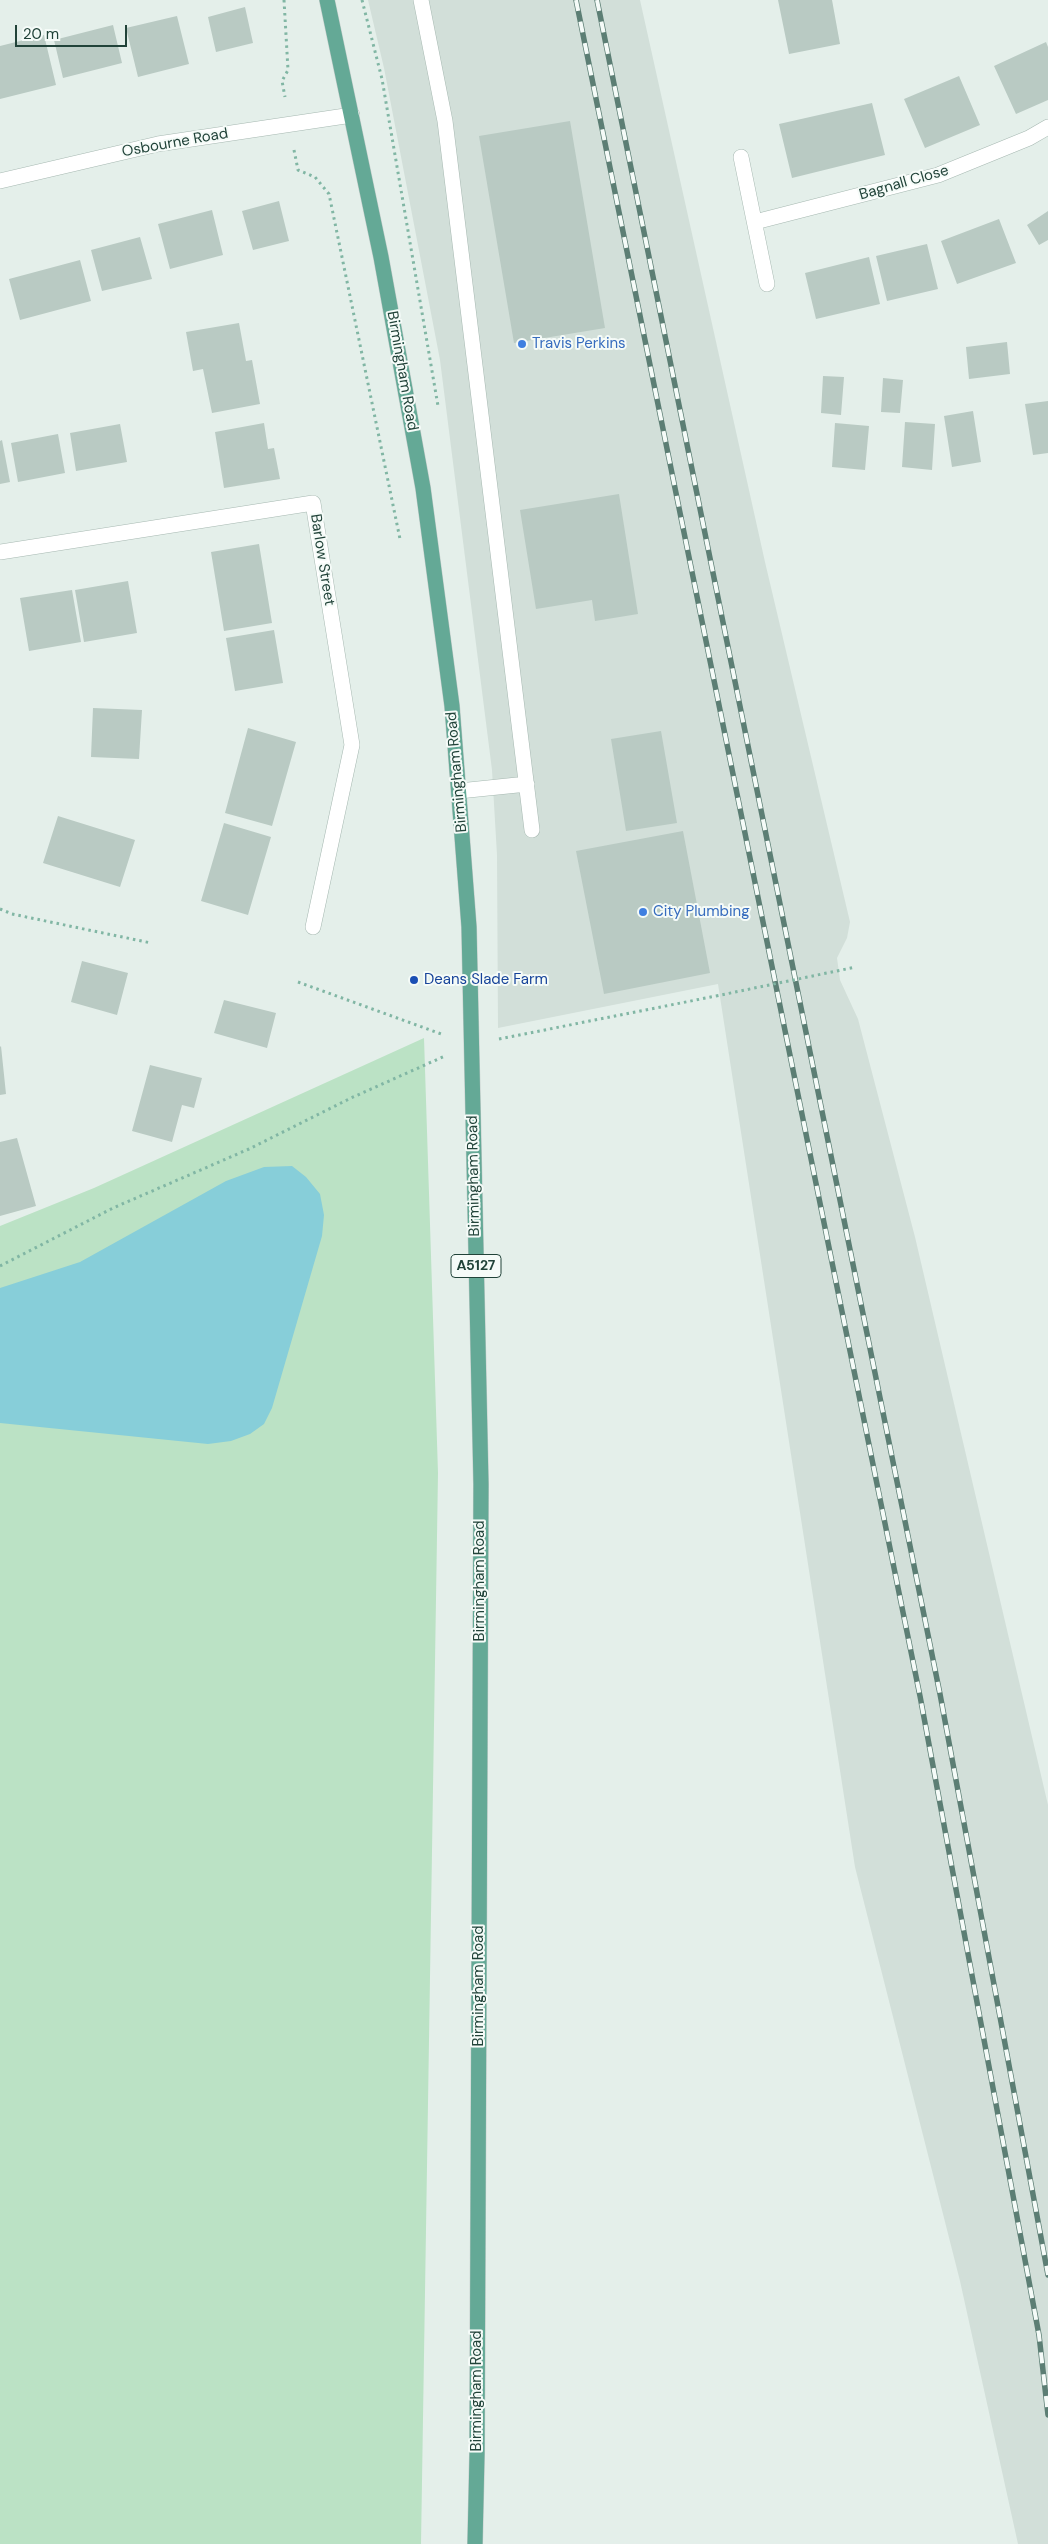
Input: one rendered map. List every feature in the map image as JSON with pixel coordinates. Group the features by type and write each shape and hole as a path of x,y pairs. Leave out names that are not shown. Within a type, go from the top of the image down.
{"main road":[{"name":"Birmingham Road","path":"328,0 391,312 423,488 446,663 460,791 470,926 470,1045 481,1484 475,2544"}],"street":[{"path":"422,0 445,121 532,830"},
{"name":"Osbourne Road","path":"0,180 158,144 352,114"},
{"name":"Bagnall Close","path":"755,222 938,175 1029,138 1048,128"},
{"path":"741,157 767,284"},
{"name":"Barlow Street","path":"0,552 313,503 352,745 313,927"},
{"path":"460,791 527,784"}],"path":[{"path":"284,0 288,70 282,81 298,170 315,177 329,194 400,541"},
{"path":"0,909 12,914 151,943"},
{"path":"0,1266 113,1208 249,1149 351,1098 470,1045 856,967"},
{"path":"298,982 442,1034 442,1025"}],"shaded area":[{"path":"368,0 640,0 765,562 850,922 847,938 837,958 840,980 858,1019 915,1237 1048,1805 1048,2544 1018,2544 960,2281 855,1867 718,984 498,1028 497,855 492,770 440,360 384,68"}],"green space":[{"path":"424,1038 438,1473 421,2544 0,2544 0,1226 94,1188"}],"water":[{"path":"292,1166 306,1177 320,1194 324,1215 322,1236 272,1408 264,1424 250,1434 231,1441 208,1444 0,1423 0,1288 80,1262 226,1181 264,1167"}],"building":[{"path":"778,0 832,0 840,44 789,54"},
{"path":"245,7 253,43 216,52 208,17"},
{"path":"177,16 189,64 138,77 126,28"},
{"path":"113,25 122,63 63,78 54,40"},
{"path":"44,35 56,85 0,99 0,46"},
{"path":"1046,42 1048,47 1048,100 1016,114 994,66"},
{"path":"959,76 980,125 925,148 904,99"},
{"path":"872,103 885,155 792,178 779,124"},
{"path":"570,121 605,328 514,343 479,136"},
{"path":"279,201 289,241 253,250 242,211"},
{"path":"212,210 223,255 170,269 158,224"},
{"path":"1048,211 1048,240 1039,245 1027,225"},
{"path":"999,219 1016,263 957,284 941,241"},
{"path":"140,237 152,279 102,291 91,250"},
{"path":"927,244 938,289 887,301 876,256"},
{"path":"869,257 880,304 816,319 805,273"},
{"path":"80,260 91,301 20,320 9,279"},
{"path":"239,323 246,361 252,360 260,404 212,413 203,369 193,371 186,332"},
{"path":"1007,342 1010,374 969,379 966,347"},
{"path":"823,376 844,377 841,415 821,413"},
{"path":"883,378 903,380 900,413 881,412"},
{"path":"1048,401 1048,453 1033,455 1025,404"},
{"path":"973,411 981,462 952,467 944,416"},
{"path":"905,422 935,424 932,470 902,467"},
{"path":"264,423 268,449 274,448 280,479 224,488 215,432"},
{"path":"835,423 869,426 865,470 832,467"},
{"path":"120,424 127,462 76,471 70,433"},
{"path":"58,434 65,473 18,482 11,443"},
{"path":"2,440 10,482 0,484 0,441"},
{"path":"619,494 638,614 595,621 592,600 536,609 520,510"},
{"path":"259,544 272,623 224,631 211,552"},
{"path":"128,581 137,633 84,642 75,590"},
{"path":"72,590 81,642 29,651 20,598"},
{"path":"274,630 283,683 235,691 226,638"},
{"path":"93,708 142,710 139,759 91,757"},
{"path":"248,728 296,742 272,826 225,813"},
{"path":"661,731 677,823 626,831 611,739"},
{"path":"58,816 135,840 120,887 43,863"},
{"path":"224,823 271,837 248,915 201,901"},
{"name":"City Plumbing","path":"683,831 710,973 604,994 576,851"},
{"path":"82,961 128,973 117,1015 71,1002"},
{"path":"224,1000 276,1013 267,1048 214,1033"},
{"path":"0,1047 6,1094 0,1095"},
{"path":"150,1065 202,1078 194,1108 182,1105 172,1142 132,1131"},
{"path":"17,1138 36,1206 0,1216 0,1142"}],"railway":[{"path":"576,0 920,1696 1039,2335 1048,2415"},
{"path":"597,0 940,1694 1048,2275"}],"place":[{"name":"Travis Perkins","path":"522,344"},
{"name":"City Plumbing","path":"643,912"},
{"name":"Deans Slade Farm","path":"414,980"}]}
